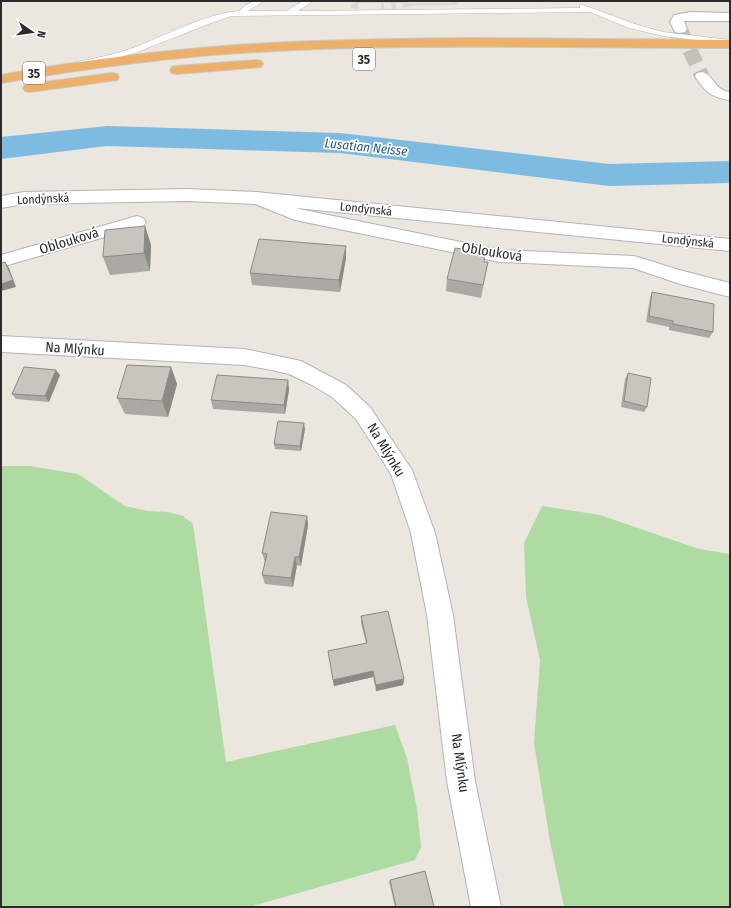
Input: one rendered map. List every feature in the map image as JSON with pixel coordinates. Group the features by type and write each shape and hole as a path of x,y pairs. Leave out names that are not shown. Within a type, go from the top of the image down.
{"highway":[{"name":"35","path":"1,79 66,67 212,51 338,45 453,43 730,43"},
{"path":"166,71 267,63"},
{"name":"35","path":"16,91 126,75"}],"street":[{"path":"680,28 677,22 679,18 691,16 730,17"},
{"path":"702,76 711,90 723,96 730,96"},
{"name":"Londýnská","path":"1,202 24,198 187,195 256,198 730,245"},
{"name":"Oblouková","path":"256,198 295,214 500,256 634,262 680,277 730,290"},
{"name":"Oblouková","path":"1,261 137,222"},
{"name":"Na Mlýnku","path":"1,344 244,357 272,362 294,368 319,379 339,391 363,413 401,470 423,533 440,615 461,781 486,907"}],"lane":[{"path":"242,14 247,8 260,1"},
{"path":"288,13 309,1"},
{"path":"571,1 632,26 663,34 730,43"},
{"path":"583,1 590,10"},
{"path":"66,67 132,51 208,21 232,14 590,10"}],"green space":[{"path":"1,466 30,466 78,474 125,506 148,511 168,512 183,516 193,524 226,762 395,725 407,758 417,809 421,847 415,860 249,907 1,907"},
{"path":"542,506 600,515 699,549 730,554 730,907 564,907 550,841 534,743 540,660 526,597 524,543"}],"shaded area":[{"path":"357,1 453,3 454,1 458,1 459,5 418,5 403,8 402,3 396,3 396,9 392,9 391,3 384,3 384,9 381,9 381,3 358,3 358,9 351,8 351,5"}],"building":[{"path":"145,226 144,253 103,257 105,230"},
{"path":"259,239 346,246 339,280 250,273"},
{"path":"455,248 485,252 484,262 488,262 483,285 447,279"},
{"path":"5,262 13,280 1,284 1,263"},
{"path":"652,292 714,304 713,332 673,324 673,321 649,316"},
{"path":"127,365 171,367 162,401 117,398"},
{"path":"24,367 56,370 45,396 12,394"},
{"path":"628,373 651,378 647,407 624,401"},
{"path":"217,375 288,380 284,405 211,400"},
{"path":"278,421 304,423 300,446 274,444"},
{"path":"271,512 307,516 299,557 295,557 291,578 262,575 267,554 262,553"},
{"path":"388,611 404,679 376,685 373,671 333,680 328,651 367,643 361,616"},
{"path":"425,871 434,907 396,907 390,880"}],"waterway":[{"name":"Lusatian Neisse","path":"1,148 107,136 340,143 609,175 730,172"}],"tunnel":[{"path":"680,29 702,76"}]}
